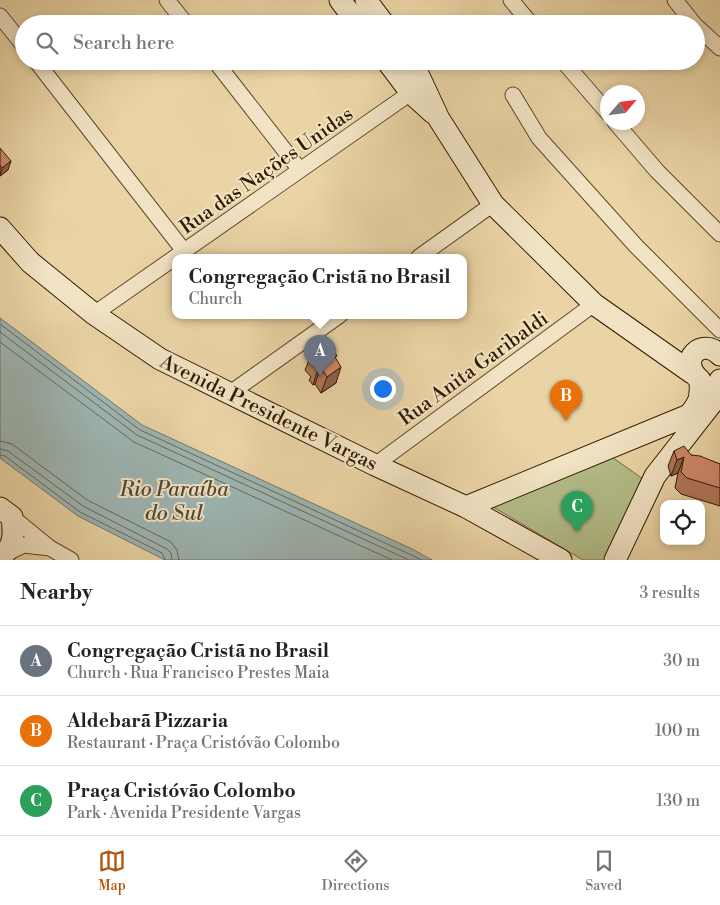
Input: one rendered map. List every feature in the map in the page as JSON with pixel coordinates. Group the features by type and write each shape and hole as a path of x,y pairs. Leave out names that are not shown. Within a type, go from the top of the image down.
{"street":[{"path":"167,0 179,15"},
{"path":"340,0 351,15"},
{"path":"366,0 377,15"},
{"path":"511,0 524,15"},
{"path":"674,0 687,15"},
{"path":"0,16 15,35"},
{"path":"705,34 720,48"},
{"path":"43,70 184,251"},
{"path":"222,70 300,170"},
{"path":"397,70 418,89 493,204 594,304 648,343 710,383"},
{"path":"414,70 418,89"},
{"path":"571,70 600,104"},
{"name":"Rua das Nações Unidas","path":"180,254 418,89"},
{"path":"513,95 539,138 636,246 720,330"},
{"path":"622,130 657,171 720,234"},
{"path":"423,254 493,204"},
{"name":"Avenida Presidente Vargas","path":"0,228 30,262 94,314 160,359 375,465 466,507 561,560"},
{"name":"Rua das Nações Unidas","path":"94,314 172,259"},
{"name":"Rua Anita Garibaldi","path":"375,465 594,304"},
{"path":"229,394 334,319"},
{"path":"648,343 682,351 714,351"},
{"path":"710,383 690,363 694,353 714,351"},
{"path":"466,507 689,415 698,404 700,393 710,383"},
{"path":"615,560 654,476 710,383"},
{"path":"6,512 50,548 72,560"},
{"path":"2,555 14,537 6,512"},
{"path":"2,555 24,546 50,548"}],"green space":[{"path":"609,455 643,479 606,560 583,560 488,504"}],"water":[{"name":"Rio Paraíba do Sul","path":"0,318 142,425 412,549 432,560 165,560 78,516 0,458"}],"building":[{"path":"0,148 11,161 2,168 0,165"},
{"path":"320,344 322,346 326,344 332,353 334,351 341,367 327,377 321,368 318,369 315,364 317,363 311,354 316,350 314,348"},
{"path":"684,446 691,455 700,456 720,464 720,488 687,478 681,472 684,457 677,460 674,451"}],"place":[{"name":"Congregação Cristã no Brasil","path":"320,376"},
{"name":"Aldebarã Pizzaria","path":"566,421"},
{"name":"Praça Cristóvão Colombo","path":"577,532"}]}
